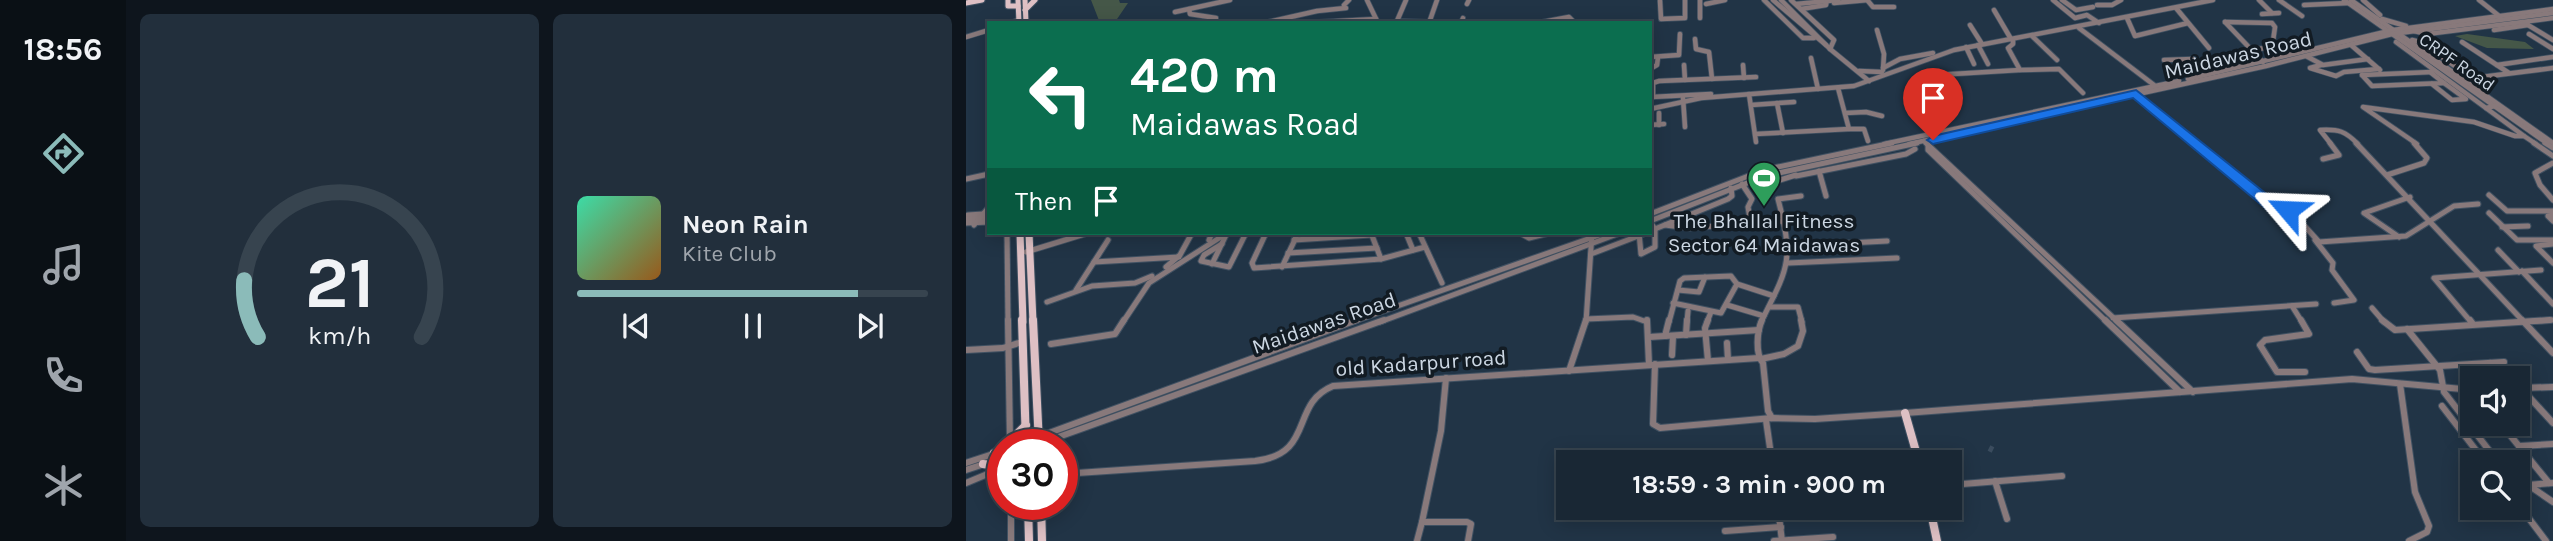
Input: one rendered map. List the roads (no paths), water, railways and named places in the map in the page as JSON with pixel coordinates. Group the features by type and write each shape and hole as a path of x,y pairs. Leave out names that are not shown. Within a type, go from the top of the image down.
{"main road":[{"path":"966,3 982,0"},
{"path":"1008,0 1008,6 1018,3 1019,21"},
{"path":"1025,0 1026,21"},
{"path":"1025,10 1035,0"},
{"path":"1020,235 1026,425 1023,429"},
{"path":"1029,235 1038,429"},
{"path":"1905,413 1916,450"},
{"path":"1023,429 1026,425"},
{"path":"983,464 987,465"},
{"path":"1028,520 1029,541"},
{"path":"1041,520 1042,541"},
{"path":"1933,520 1937,541"}],"street":[{"path":"1175,12 1230,0"},
{"path":"1273,21 1345,7 1349,0"},
{"path":"1364,21 1377,21 1367,0"},
{"path":"1397,21 1406,0"},
{"path":"1429,21 1437,0"},
{"path":"1700,0 1700,18"},
{"path":"1706,4 1725,0"},
{"path":"1764,0 1803,38 1814,38"},
{"path":"1773,0 1814,38 1869,80"},
{"path":"1781,0 1828,47"},
{"path":"1791,0 1834,40 1828,47"},
{"path":"1796,4 1838,0"},
{"path":"1801,9 1827,1 1868,0 1873,7 1894,7"},
{"path":"2053,0 2075,18 2081,27 2154,85"},
{"path":"2062,0 2075,9"},
{"path":"2067,11 2112,5 2121,0"},
{"path":"1860,71 1884,71 1966,47 2127,19 2213,0"},
{"path":"2259,0 2272,13"},
{"path":"2279,0 2302,16"},
{"path":"2304,5 2363,0 2381,15"},
{"path":"2479,0 2498,15"},
{"path":"1660,1 1662,20 1684,19 1685,3 1694,6"},
{"name":"CRPF Road","path":"2349,1 2553,145"},
{"path":"1191,9 1195,15 1215,21"},
{"path":"2176,9 2209,48"},
{"path":"1994,10 2012,39 2013,44 2008,48 2020,70"},
{"path":"2262,14 2279,13"},
{"name":"Maidawas Road","path":"1652,220 1742,184 2393,32 2498,15 2553,13"},
{"name":"Maidawas Road","path":"2412,29 2522,20 2553,13"},
{"path":"1195,15 1209,15"},
{"path":"2075,18 2087,15 2099,23"},
{"path":"2370,15 2412,29 2412,44"},
{"path":"2367,39 2374,25 2370,15"},
{"path":"1545,21 1564,16 1574,21"},
{"path":"2127,19 2134,36 2188,23"},
{"path":"2494,30 2522,20 2553,39"},
{"path":"2252,49 2272,48 2275,27 2270,21 2225,22 2252,49 2266,62"},
{"path":"1970,25 1988,64"},
{"path":"1877,30 1884,54 1884,71"},
{"path":"966,37 987,31"},
{"path":"1652,57 1679,55 1680,34"},
{"path":"2529,34 2553,49"},
{"path":"2032,36 2057,60"},
{"path":"1695,39 1696,49 1709,52 1712,79"},
{"path":"2367,39 2412,44 2553,145"},
{"name":"Maidawas Road","path":"1652,213 1752,173 1924,141 2154,85 2306,56 2367,39"},
{"path":"2396,42 2432,71 2553,156"},
{"path":"2462,42 2510,74"},
{"path":"2351,45 2384,74"},
{"path":"1966,47 1975,64"},
{"path":"1652,97 1683,98 1838,88 1869,80 1900,59 1933,53"},
{"path":"2306,56 2322,65 2327,74"},
{"path":"1652,68 1657,65 1658,57"},
{"path":"2497,65 2553,57"},
{"path":"1811,58 1818,89"},
{"path":"2164,60 2193,59 2201,69"},
{"path":"2368,60 2310,68 2336,76 2344,72 2379,69"},
{"path":"1684,65 1685,80"},
{"path":"1742,65 1744,78"},
{"path":"2464,80 2553,68"},
{"path":"1936,75 2059,69 2083,93"},
{"path":"2442,69 2362,75 2372,86 2444,83"},
{"path":"2432,71 2466,99"},
{"path":"1652,92 1654,82 1756,77"},
{"path":"2432,84 2452,100 2473,98"},
{"path":"1838,88 1849,129"},
{"path":"1749,94 1756,142"},
{"path":"2136,94 2275,209 2292,212 2333,264 2332,271 2354,300 2334,303"},
{"path":"1652,108 1683,98"},
{"path":"1683,98 1685,127"},
{"path":"1751,105 1794,102"},
{"path":"1777,103 1783,133"},
{"path":"2387,175 2424,163 2427,158 2423,150 2364,110 2362,108 2365,106 2419,117 2474,122 2515,136 2524,135"},
{"path":"2486,108 2495,106"},
{"path":"1845,113 1866,112 1882,116"},
{"path":"1652,125 1662,124 1659,113"},
{"path":"1755,134 1864,129 1868,141"},
{"path":"2323,159 2340,156 2320,130 2341,130 2410,197 2477,274 2553,353"},
{"path":"1924,141 2193,392"},
{"path":"1924,141 1928,150 2181,393"},
{"path":"1761,186 1796,173 1819,172 1906,154 1915,149"},
{"path":"2553,163 2535,173 2540,185 2553,200"},
{"path":"1817,165 1826,197"},
{"path":"966,181 986,177"},
{"path":"1742,184 1752,200 1748,207 1750,218"},
{"path":"1652,230 1728,199 1732,196 1731,188"},
{"path":"2490,195 2507,211 2553,215"},
{"path":"1771,450 1759,330 1786,275 1789,246 1779,199 1801,196"},
{"path":"2399,237 2364,212 2410,197"},
{"path":"2315,240 2322,242 2409,235 2454,206 2478,204"},
{"path":"967,219 974,208"},
{"path":"2489,213 2518,240 2553,242"},
{"path":"967,219 982,220"},
{"path":"967,219 982,220"},
{"path":"1665,226 1676,228 1784,221"},
{"path":"2502,227 2528,226"},
{"path":"1007,235 1009,429"},
{"path":"1020,254 1082,235"},
{"path":"1047,302 1099,285 1143,282 1179,257 1191,235"},
{"path":"1209,240 1211,235"},
{"path":"1051,344 1115,334 1149,282 1224,235"},
{"path":"1212,264 1226,235"},
{"path":"1222,244 1201,258 1201,261 1226,267 1231,265 1245,235"},
{"path":"1265,235 1252,267 1257,269 1381,259 1425,247"},
{"path":"1282,267 1296,235"},
{"path":"1294,240 1358,235"},
{"path":"1371,235 1381,259"},
{"path":"1407,235 1413,250"},
{"path":"1420,235 1442,283"},
{"path":"1524,235 1529,238 1541,235"},
{"name":"Maidawas Road","path":"1075,429 1591,239 1610,235"},
{"path":"1591,254 1638,235"},
{"path":"1569,371 1586,319 1591,239"},
{"path":"1075,292 1108,240"},
{"path":"1789,246 1887,241"},
{"path":"2553,242 2536,246 2553,263"},
{"path":"1288,253 1377,248"},
{"path":"2498,250 2553,303"},
{"path":"1094,262 1179,257"},
{"path":"1787,263 1897,258"},
{"path":"2473,324 2434,278 2541,270"},
{"path":"1672,355 1669,336 1673,303 1681,279 1731,276 1737,284 1774,296"},
{"path":"1678,290 1699,292 1705,277"},
{"path":"1673,303 1721,313 1737,284"},
{"path":"2113,318 2316,304"},
{"path":"1727,305 1765,316"},
{"path":"2292,306 2309,334 2265,340 2260,345 2277,372 2305,372"},
{"name":"old Kadarpur road","path":"1078,473 1267,459 1288,450 1312,397 1324,388 1760,358 1796,350 1804,337 1798,307 1769,307"},
{"path":"2372,308 2389,328 2553,320"},
{"path":"1686,335 1688,311"},
{"path":"1708,361 1704,334 1712,312"},
{"path":"1586,319 1647,320 1652,364 1653,424 1657,428 1769,419 1802,420 1905,413 2352,380 2460,389"},
{"path":"2407,329 2438,367 2442,388 2460,412"},
{"path":"1649,337 1759,330"},
{"path":"966,351 1007,347 1022,342"},
{"path":"1727,343 1728,360"},
{"path":"2357,352 2372,370 2504,362"},
{"path":"1417,541 1441,431 1446,378"},
{"path":"2400,384 2415,492 2430,526 2427,533 2409,541"},
{"path":"2530,388 2553,387"},
{"path":"2530,399 2553,422"},
{"path":"2442,406 2476,450"},
{"path":"2478,436 2489,450"},
{"path":"2511,436 2551,483"},
{"path":"2519,446 2553,444"},
{"path":"966,463 987,455"},
{"path":"966,470 987,461"},
{"path":"966,483 987,474"},
{"path":"1962,484 2062,476"},
{"path":"1995,481 2007,519"},
{"path":"2530,485 2551,483"},
{"path":"2530,486 2553,502"},
{"path":"1011,520 1011,541"},
{"path":"1780,520 1779,540 1833,537"},
{"path":"2530,520 2546,541"},
{"path":"1422,522 1467,522 1471,524 1468,541"},
{"path":"1725,531 1781,527"}],"tunnel":[{"path":"1989,448 1993,450"}],"place":[{"name":"The Bhallal Fitness Sector 64 Maidawas","path":"1764,208"}]}
